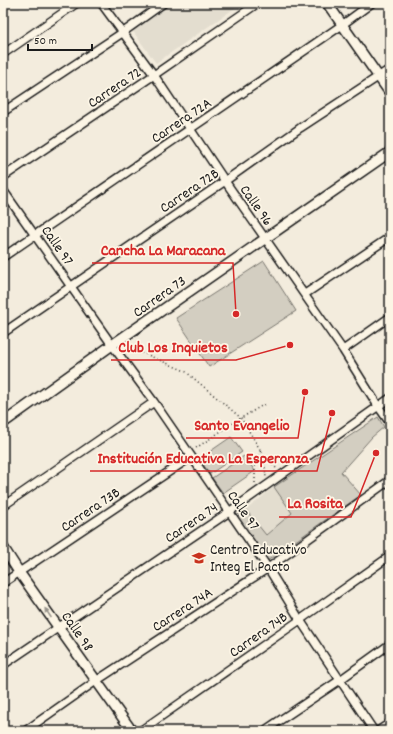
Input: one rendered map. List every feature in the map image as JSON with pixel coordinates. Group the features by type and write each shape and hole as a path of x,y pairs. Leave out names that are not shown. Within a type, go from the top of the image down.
{"street":[{"path":"3,54 77,3"},
{"name":"Calle 96","path":"101,3 154,75 225,181 305,294 390,423"},
{"path":"3,112 164,3"},
{"name":"Carrera 72","path":"3,178 258,3"},
{"path":"327,3 390,93"},
{"name":"Carrera 72A","path":"3,256 191,129 372,3"},
{"name":"Carrera 72B","path":"3,333 300,128 390,69"},
{"name":"Carrera 73","path":"3,422 390,152"},
{"name":"Calle 97","path":"3,190 114,344 268,568 300,620 374,731"},
{"path":"305,294 390,237"},
{"path":"343,350 390,317"},
{"name":"Carrera 74","path":"3,665 229,512 390,398"},
{"path":"3,506 154,402"},
{"name":"Carrera 73B","path":"3,583 190,455"},
{"name":"Carrera 74A","path":"25,731 96,681 268,568 390,480"},
{"name":"Calle 98","path":"3,547 19,572 132,731"},
{"name":"Carrera 74B","path":"140,731 390,556"},
{"path":"264,731 340,680 390,644"},
{"path":"378,731 390,723"}],"path":[{"path":"114,344 129,346 185,371 241,418 264,456 282,474"},
{"path":"190,455 241,418 265,404"},
{"path":"258,491 255,481 255,465 260,450"},
{"path":"264,456 266,485"}],"shaded area":[{"path":"171,3 242,3 156,63 132,30"},
{"path":"264,261 296,311 209,367 176,318"},
{"path":"378,417 384,427 372,437 341,472 361,495 267,561 236,516 246,510 266,535 292,513 274,487"},
{"path":"231,437 242,452 210,474 199,459"},
{"path":"244,456 255,471 223,493 212,478"},
{"path":"274,487 293,513 265,535 246,510"}],"place":[{"name":"Cancha La Maracana","path":"236,314"},
{"name":"Club Los Inquietos","path":"290,345"},
{"name":"Santo Evangelio","path":"305,392"},
{"name":"Institución Educativa La Esperanza","path":"332,413"},
{"name":"La Rosita","path":"376,453"},
{"name":"Centro Educativo Integ El Pacto","path":"199,558"}]}
